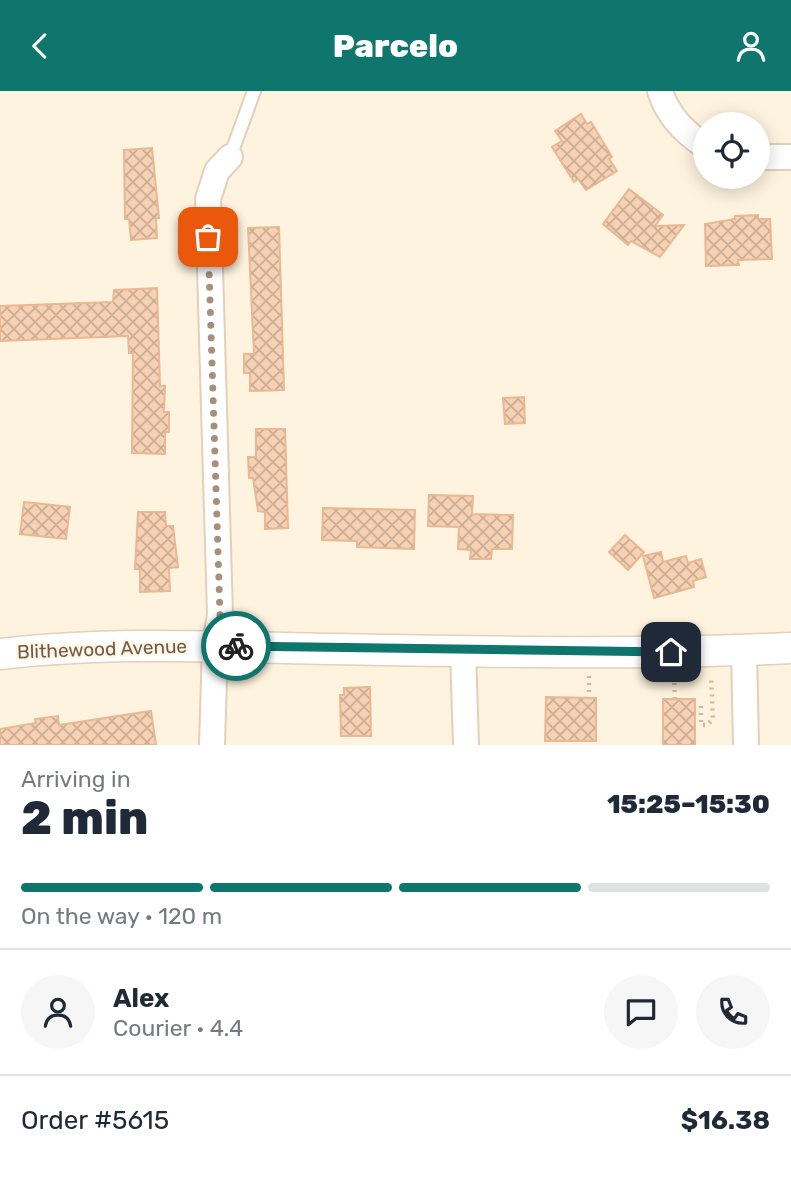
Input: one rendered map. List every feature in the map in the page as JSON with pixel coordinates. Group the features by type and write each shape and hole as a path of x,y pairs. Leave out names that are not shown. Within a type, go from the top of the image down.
{"street":[{"path":"660,91 672,115 693,138"},
{"path":"212,745 215,645 220,615 208,199 217,171 230,157"},
{"path":"770,157 791,157"},
{"name":"Blithewood Avenue","path":"0,654 105,646 215,645 463,651 791,648"},
{"path":"744,650 746,745"},
{"path":"463,651 466,745"}],"lane":[{"path":"230,157 254,91"}],"path":[{"path":"674,668 675,699"},
{"path":"701,706 701,725 707,725 713,719 711,668"},
{"path":"589,669 589,695"}],"building":[{"path":"581,114 587,124 591,122 612,157 609,159 617,171 586,190 578,179 574,182 552,147 562,141 555,131"},
{"path":"152,148 159,218 156,218 157,238 131,240 129,219 125,219 124,150"},
{"path":"629,189 663,215 655,226 684,225 660,257 631,241 628,245 603,224"},
{"path":"758,215 758,219 770,219 772,259 738,260 739,265 706,266 705,224 735,219 735,216"},
{"path":"279,227 284,390 250,391 250,373 244,373 244,354 254,354 248,228"},
{"path":"157,288 160,386 165,386 164,412 169,412 169,432 165,432 165,454 132,453 133,353 129,353 128,336 0,341 0,306 113,302 114,290"},
{"path":"524,397 525,423 505,424 503,398"},
{"path":"256,429 285,429 288,528 265,529 265,512 258,511 253,478 249,478 248,457 256,457"},
{"path":"429,495 473,496 472,514 513,515 512,549 492,549 491,559 470,559 471,550 458,549 459,527 428,526"},
{"path":"24,502 70,507 66,539 20,534"},
{"path":"323,508 415,510 414,549 357,547 357,541 322,540"},
{"path":"138,512 165,512 166,526 173,526 178,567 169,568 170,591 140,592 140,569 135,569"},
{"path":"625,535 644,552 628,570 609,552"},
{"path":"661,552 663,562 686,556 688,563 701,559 706,577 693,581 694,587 654,598 643,556"},
{"path":"370,687 371,736 341,736 340,695 344,695 344,688"},
{"path":"546,697 596,698 596,741 545,741"},
{"path":"663,699 695,699 695,745 663,745"},
{"path":"151,711 156,745 0,745 0,729 36,723 35,719 58,716 59,725"}],"way so far":[{"path":"208,237 220,615 215,645 236,646"}],"route":[{"path":"236,646 671,652"}]}
